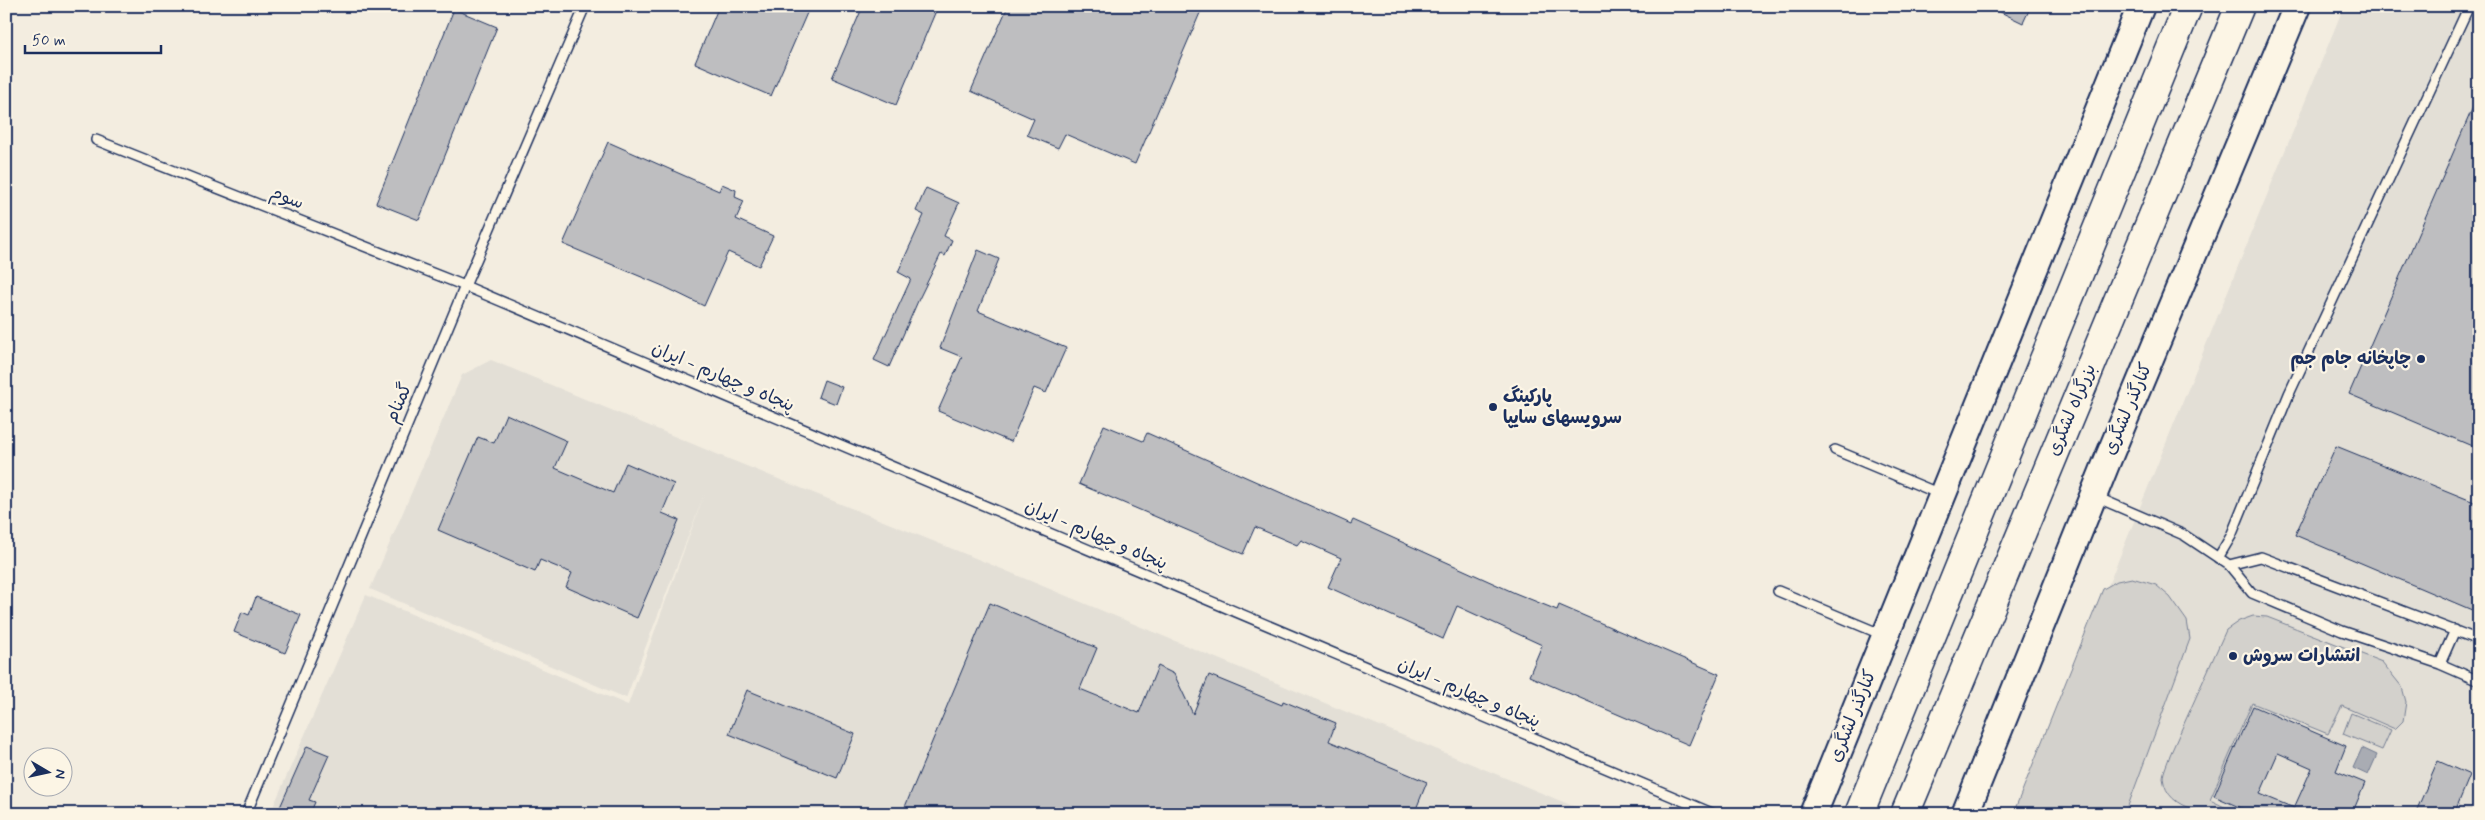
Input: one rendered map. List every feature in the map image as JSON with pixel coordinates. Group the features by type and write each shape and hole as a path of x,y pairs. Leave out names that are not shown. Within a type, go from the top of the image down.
{"highway":[{"path":"1859,814 2188,6"},
{"name":"بزرگراه لشگری","path":"1905,814 2240,6"}],"main road":[{"name":"کنارگذر لشگری","path":"1813,814 2140,6"},
{"name":"کنارگذر لشگری","path":"1965,814 2092,496 2297,6"}],"lane":[{"name":"گمنام","path":"246,814 465,286 585,6"},
{"path":"2218,558 2231,536 2290,394 2469,6"},
{"name":"سوم","path":"96,140 465,286"},
{"name":"پنجاه و چهارم - ایران","path":"465,286 1714,814"},
{"path":"1835,450 1942,496"},
{"path":"2092,496 2184,535 2229,565 2252,593 2342,631 2440,664 2479,681"},
{"path":"2229,565 2261,557 2479,640"},
{"path":"1778,592 1885,636"},
{"path":"2440,664 2455,630"}],"shaded area":[{"path":"2344,6 2479,6 2479,814 2015,814"},
{"path":"491,360 719,455 980,560 1592,814 270,814 366,595 628,705 704,495 626,698 370,589 462,375"},
{"path":"2132,578 2156,585 2170,597 2187,621 2190,639 2125,814 2013,814 2103,589 2117,581"},
{"path":"2253,616 2267,617 2382,662 2402,687 2406,702 2403,721 2395,729 2342,706 2328,734 2252,703 2210,800 2239,814 2205,812 2193,809 2182,805 2166,790 2163,778 2165,770 2226,630 2239,621"},
{"path":"2351,713 2391,730 2382,750 2343,734"},
{"path":"2362,748 2377,755 2368,775 2353,768"}],"building":[{"path":"719,6 810,6 771,96 695,63"},
{"path":"863,6 938,6 896,105 832,78"},
{"path":"1008,6 1203,6 1135,164 1065,134 1058,148 1027,135 1034,119 971,91"},
{"path":"1988,6 2031,6 2023,23"},
{"path":"454,9 497,27 419,220 376,203"},
{"path":"2479,93 2479,449 2349,394"},
{"path":"608,142 719,191 722,184 736,190 735,197 744,201 736,219 773,236 759,266 728,252 704,306 663,286 563,244"},
{"path":"926,188 959,203 944,236 952,240 945,256 941,254 889,367 874,360 911,279 898,272 924,215 916,211"},
{"path":"978,250 999,259 978,311 1066,348 1046,393 1034,388 1011,442 938,411 962,357 940,348"},
{"path":"824,380 842,387 836,404 818,397"},
{"path":"506,414 567,441 555,468 613,493 626,463 674,484 662,513 679,520 637,618 566,587 572,573 540,560 535,572 438,530 478,437 494,443"},
{"path":"1104,425 1143,441 1147,433 1351,524 1353,520 1515,593 1557,610 1559,605 1719,674 1689,745 1529,676 1542,645 1457,606 1443,639 1328,587 1341,558 1301,540 1297,545 1255,527 1243,554 1079,484"},
{"path":"2336,446 2479,504 2479,613 2295,535"},
{"path":"256,597 301,615 285,653 234,632 242,612 249,615"},
{"path":"990,603 1097,648 1080,689 1139,713 1158,666 1174,674 1193,714 1209,675 1282,705 1283,701 1336,723 1329,741 1427,782 1414,814 902,814"},
{"path":"747,690 855,734 837,778 729,734"},
{"path":"2253,706 2346,746 2336,771 2365,783 2352,814 2255,814 2214,796","holes":["2278,753 2312,768 2294,808 2260,794"]},
{"path":"307,746 329,755 309,800 315,802 310,814 277,814"},
{"path":"2438,761 2470,775 2454,814 2415,814"}],"place":[{"name":"چاپخانه جام جم","path":"2421,359"},
{"name":"پارکینگ سرویسهای سایپا","path":"1493,407"},
{"name":"انتشارات سروش","path":"2233,656"}]}
